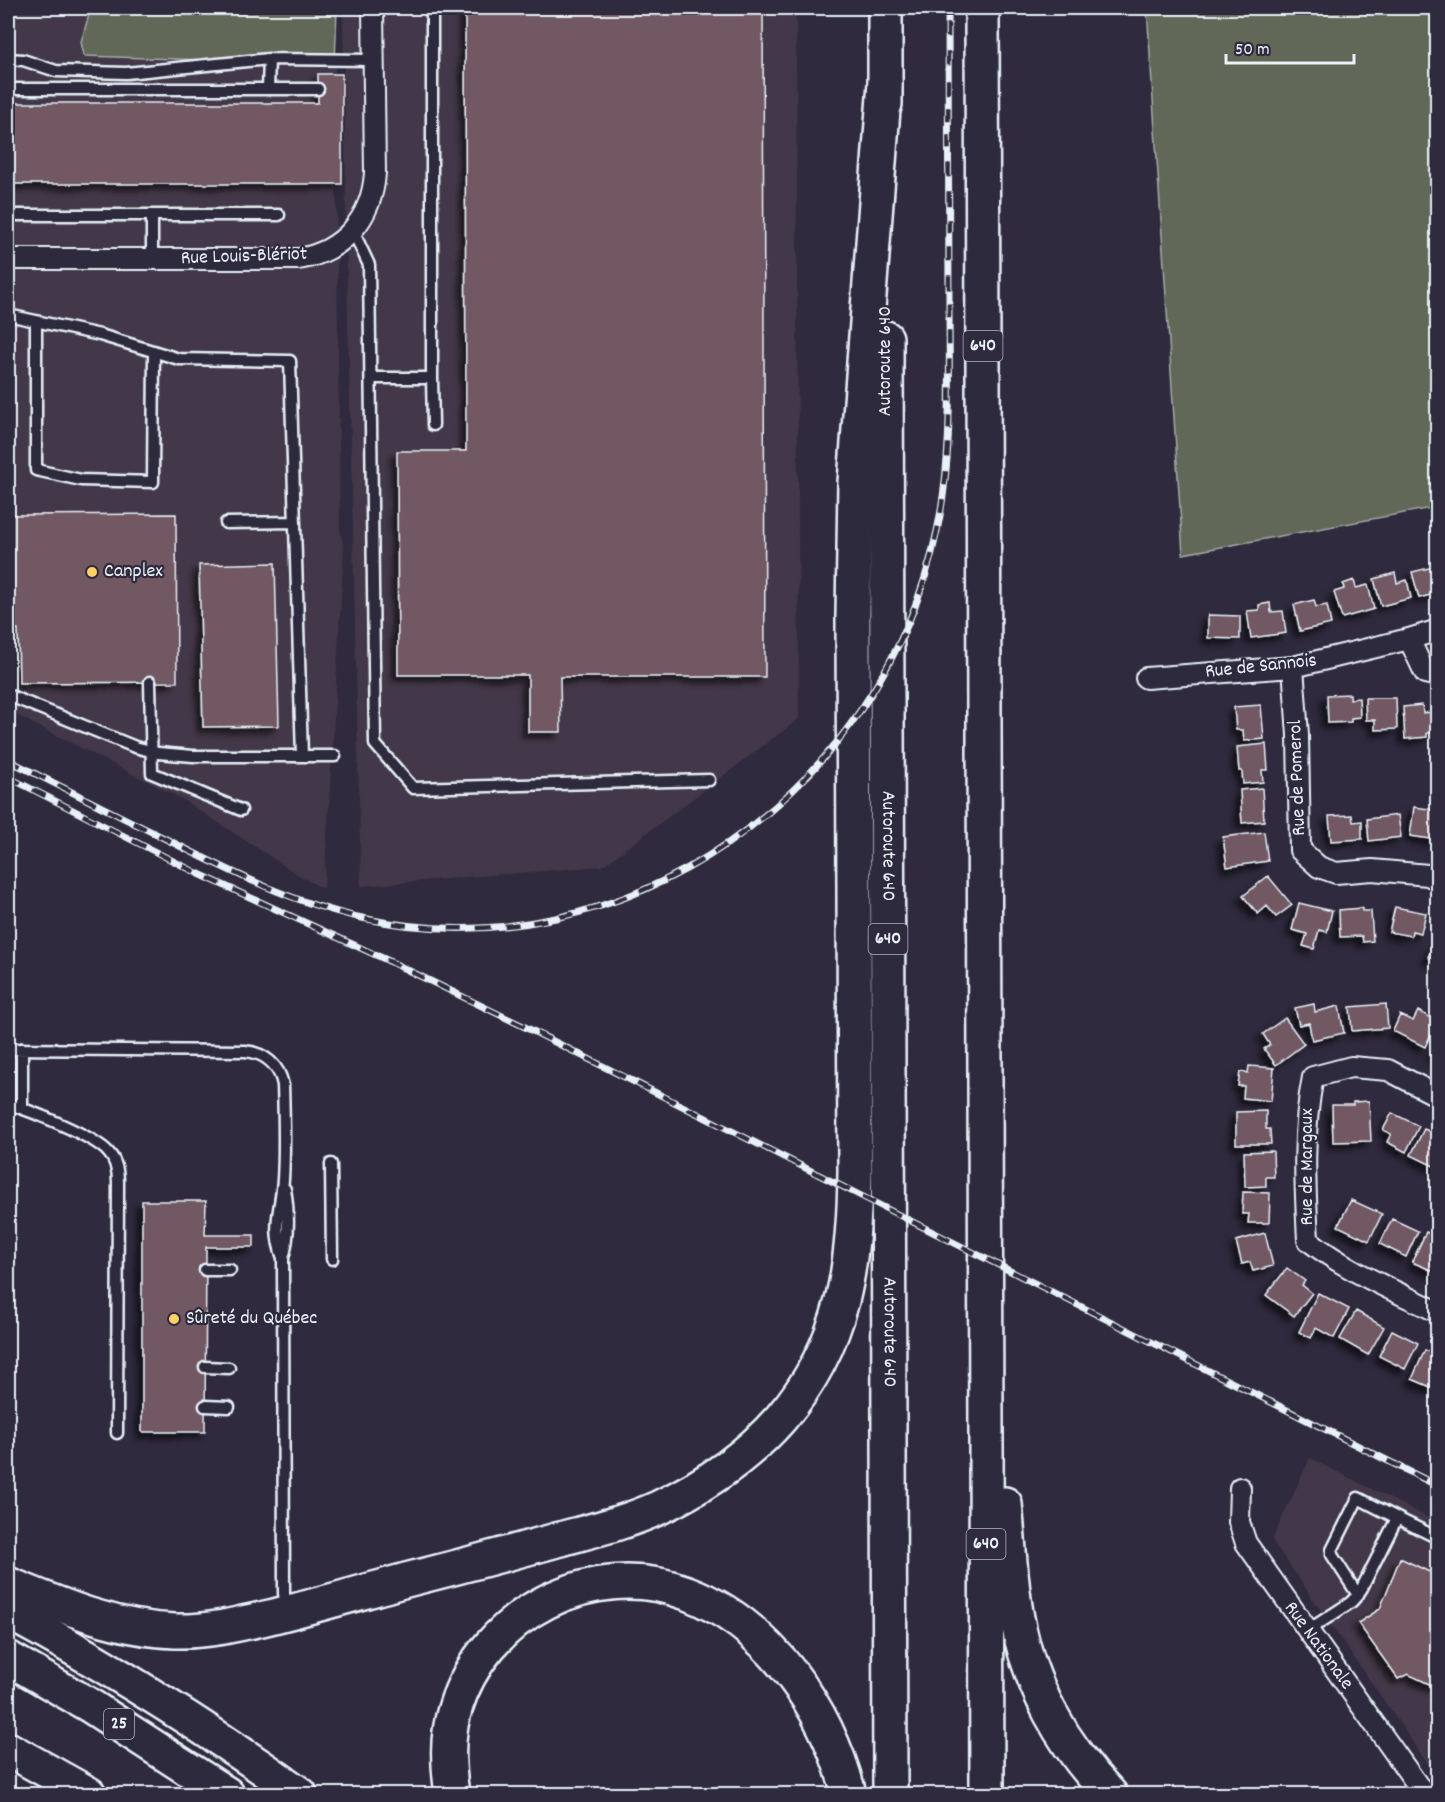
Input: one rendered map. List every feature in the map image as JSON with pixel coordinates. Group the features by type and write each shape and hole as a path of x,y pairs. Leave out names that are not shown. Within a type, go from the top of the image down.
{"highway":[{"name":"Autoroute 640","path":"885,8 890,1794"},
{"name":"640","path":"982,8 987,1794"},
{"path":"8,1584 55,1604 100,1619 176,1631 218,1628 287,1613 593,1530 654,1509 688,1493 737,1460 781,1417 817,1364 834,1327 845,1293 849,1274 855,1202 853,616 855,482 885,82"},
{"path":"985,1293 1013,1593 1022,1644 1037,1685 1064,1736 1083,1765 1110,1794"},
{"path":"452,1794 448,1751 454,1710 483,1652 506,1628 543,1602 572,1590 621,1582 653,1584 704,1600 735,1619 762,1642 798,1684 819,1716 835,1747 849,1794"},
{"path":"8,1612 148,1693 300,1794"},
{"name":"25","path":"8,1658 98,1711 227,1794"},
{"path":"8,1749 89,1794"}],"street":[{"name":"Rue Louis-Blériot","path":"8,259 298,259 332,248 353,231 368,208 374,182 372,8"},
{"name":"Rue de Sannois","path":"1146,678 1293,668 1437,630"},
{"path":"1409,639 1425,673 1437,676"},
{"name":"Rue de Pomerol","path":"1293,668 1298,735 1300,850 1319,867 1336,873 1372,870 1428,875 1437,880"},
{"name":"Rue de Margaux","path":"1437,1096 1388,1070 1351,1067 1313,1077 1306,1111 1305,1181 1308,1240 1330,1257 1356,1272 1437,1312"},
{"name":"Rue Nationale","path":"1240,1488 1238,1515 1241,1532 1259,1563 1424,1794"}],"lane":[{"path":"432,8 434,425"},
{"path":"8,59 23,60 56,71 126,73 269,59 373,60"},
{"path":"268,89 269,59"},
{"path":"56,71 56,89"},
{"path":"8,89 318,89"},
{"path":"8,215 279,215"},
{"path":"152,215 152,259"},
{"path":"353,231 369,264 375,744 413,788 709,780"},
{"path":"8,315 100,335 179,359 290,361 302,756"},
{"path":"36,321 36,470 81,480 153,482 154,351"},
{"path":"371,378 432,378"},
{"path":"226,523 295,522"},
{"path":"150,682 152,773 241,810"},
{"path":"8,695 135,747 151,751 193,756 335,756"},
{"path":"8,1049 245,1051 262,1056 276,1068 283,1084 283,1180 278,1210 277,1242 283,1258 284,1593 287,1613"},
{"path":"22,1049 22,1108"},
{"path":"8,1104 22,1108 94,1141 109,1152 116,1165 118,1182 117,1433"},
{"path":"331,1164 332,1259"},
{"path":"205,1270 231,1270"},
{"path":"205,1367 229,1368"},
{"path":"205,1406 229,1407"},
{"path":"1358,1595 1332,1556 1332,1550 1358,1498 1437,1538"},
{"path":"1307,1631 1350,1604 1358,1595 1397,1518"}],"shaded area":[{"path":"8,8 91,8 82,42 335,64 340,530 344,548 324,889 303,878 182,799 8,711"},
{"path":"343,8 796,8 799,719 603,866 361,886"},
{"path":"1310,1458 1437,1522 1437,1777 1272,1540"}],"green space":[{"path":"91,8 337,8 335,64 84,56 81,42"},
{"path":"1147,8 1437,8 1437,507 1183,554"}],"building":[{"path":"465,8 763,8 765,677 560,677 561,732 528,732 528,675 398,675 397,451 466,451"},
{"path":"318,74 342,74 342,184 8,184 8,103 318,103"},
{"name":"Canplex","path":"176,514 177,682 19,683 18,629 8,629 8,515"},
{"path":"275,563 279,726 203,727 199,565"},
{"path":"1438,568 1438,593 1419,598 1412,572"},
{"path":"1395,573 1397,583 1407,580 1411,598 1381,606 1374,579"},
{"path":"1354,580 1356,588 1368,585 1374,609 1342,618 1334,592 1344,589 1343,584"},
{"path":"1314,600 1316,607 1327,605 1331,624 1300,631 1294,605"},
{"path":"1270,603 1271,612 1283,611 1286,633 1251,638 1247,611 1259,610 1259,605"},
{"path":"1208,615 1240,616 1240,639 1208,638"},
{"path":"1350,694 1350,699 1359,698 1360,717 1351,718 1351,722 1328,723 1327,695"},
{"path":"1365,698 1396,698 1397,729 1375,730 1375,720 1366,720"},
{"path":"1261,705 1264,739 1244,741 1243,730 1236,730 1234,707"},
{"path":"1422,705 1423,713 1434,712 1436,733 1427,733 1427,737 1405,739 1403,707"},
{"path":"1266,744 1268,770 1262,770 1263,782 1243,784 1242,771 1239,771 1237,747"},
{"path":"1262,788 1264,821 1242,823 1240,790"},
{"path":"1414,807 1436,810 1434,821 1438,821 1438,840 1410,836"},
{"path":"1352,815 1353,822 1362,821 1362,839 1331,841 1329,816"},
{"path":"1398,815 1401,837 1369,841 1367,819"},
{"path":"1264,832 1268,861 1227,867 1223,837"},
{"path":"1268,876 1292,905 1276,917 1267,906 1258,914 1243,896"},
{"path":"1299,903 1332,911 1327,932 1319,930 1314,949 1303,946 1307,934 1292,930"},
{"path":"1395,907 1426,913 1421,933 1412,931 1411,936 1389,932"},
{"path":"1362,908 1362,911 1371,911 1373,941 1363,942 1362,936 1340,937 1339,910"},
{"path":"1438,937 1438,962 1428,957"},
{"path":"1314,1004 1315,1012 1339,1006 1344,1033 1312,1040 1309,1023 1299,1025 1295,1008"},
{"path":"1386,1004 1388,1028 1352,1031 1350,1007"},
{"path":"1418,1011 1437,1021 1425,1047 1393,1031 1400,1015 1413,1021"},
{"path":"1285,1018 1304,1044 1276,1065 1264,1049 1270,1045 1263,1034"},
{"path":"1438,1041 1438,1058 1431,1055"},
{"path":"1249,1066 1274,1068 1271,1101 1243,1098 1244,1086 1238,1086 1240,1072 1248,1073"},
{"path":"1369,1101 1371,1141 1333,1142 1332,1105 1353,1105 1353,1102"},
{"path":"1266,1111 1266,1129 1270,1129 1271,1144 1236,1144 1236,1112"},
{"path":"1392,1113 1419,1126 1406,1152 1387,1142 1391,1134 1383,1130"},
{"path":"1424,1129 1438,1135 1438,1168 1411,1155"},
{"path":"1273,1151 1274,1177 1266,1177 1266,1186 1245,1187 1244,1152"},
{"path":"1243,1192 1270,1193 1269,1223 1248,1223 1249,1214 1242,1214"},
{"path":"1351,1200 1382,1214 1369,1241 1338,1226"},
{"name":"Sûreté du Québec","path":"142,1201 206,1201 205,1235 254,1235 254,1247 206,1247 205,1432 142,1432"},
{"path":"1392,1219 1418,1231 1406,1257 1380,1244"},
{"path":"1426,1232 1438,1237 1438,1273 1412,1262"},
{"path":"1265,1233 1273,1266 1253,1271 1250,1262 1242,1264 1236,1241"},
{"path":"1287,1268 1305,1281 1302,1285 1312,1293 1294,1316 1266,1295"},
{"path":"1318,1293 1349,1309 1334,1338 1316,1328 1311,1338 1299,1332"},
{"path":"1356,1311 1384,1327 1368,1355 1340,1339"},
{"path":"1392,1330 1418,1343 1405,1369 1379,1356"},
{"path":"1425,1350 1438,1355 1438,1390 1412,1379"},
{"path":"1400,1558 1438,1576 1438,1688 1408,1674 1398,1679 1358,1623 1380,1609"}],"railway":[{"path":"8,760 238,874 311,904 362,918 460,928 556,918 646,889 728,843 801,782 861,709 908,624 937,531 946,475 949,418 948,8"},
{"path":"8,777 197,873 389,961 523,1026 1438,1486"}],"place":[{"name":"Canplex","path":"92,572"},
{"name":"Sûreté du Québec","path":"174,1319"}]}
